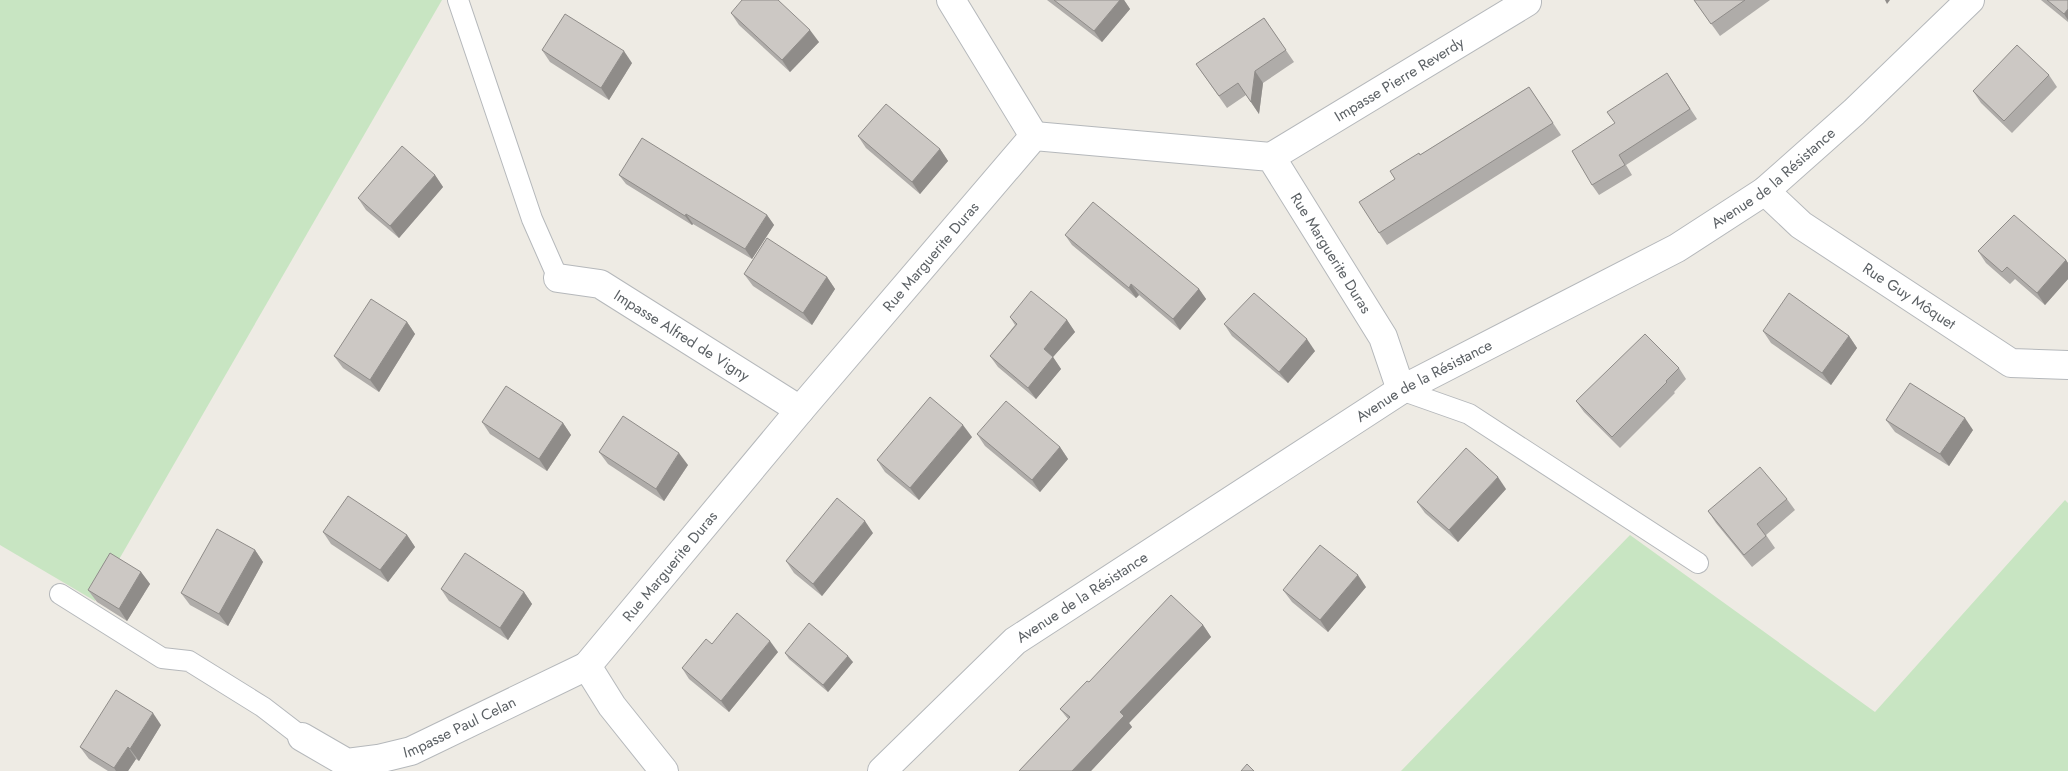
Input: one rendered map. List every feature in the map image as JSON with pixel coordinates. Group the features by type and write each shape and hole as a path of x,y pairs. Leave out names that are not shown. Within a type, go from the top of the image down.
{"street":[{"path":"951,0 1034,136 1271,157"},
{"name":"Avenue de la Résistance","path":"882,771 1015,641 1402,390 1677,248 1765,191 1854,112 1970,0"},
{"name":"Impasse Pierre Reverdy","path":"1271,157 1527,2"},
{"name":"Rue Marguerite Duras","path":"587,666 800,410 1034,136"},
{"name":"Rue Marguerite Duras","path":"1271,157 1383,337 1402,390"},
{"name":"Rue Guy Môquet","path":"1765,191 1801,225 2011,362 2068,365"},
{"name":"Impasse Alfred de Vigny","path":"558,278 600,284 800,410"},
{"path":"587,666 612,706 664,771"},
{"name":"Impasse Paul Celan","path":"302,737 347,763 378,760 411,751 587,666"}],"lane":[{"path":"458,0 532,219 558,278"},
{"path":"1402,390 1469,414 1698,563"},
{"path":"60,594 162,658 189,661 263,707 302,737"}],"green space":[{"path":"0,0 442,0 95,601 0,545"},
{"path":"2065,500 2068,503 2068,771 1401,771 1630,535 1875,712"}],"building":[{"path":"742,0 778,0 810,30 782,60 731,13"},
{"path":"1054,0 1120,0 1094,31"},
{"path":"1694,0 1745,0 1711,24"},
{"path":"2047,0 2068,0 2068,9 2064,14"},
{"path":"565,14 624,51 601,88 542,50"},
{"path":"1264,18 1286,50 1255,71 1251,102 1238,83 1219,96 1196,64"},
{"path":"2017,45 2049,75 2004,121 1973,91"},
{"path":"1667,73 1690,109 1619,155 1625,165 1592,185 1572,151 1615,123 1607,112"},
{"path":"1529,87 1553,123 1379,233 1359,202 1395,179 1390,171 1419,153 1420,155"},
{"path":"886,104 940,149 912,182 858,136"},
{"path":"642,138 767,215 745,249 686,214 685,216 619,175"},
{"path":"402,146 435,175 390,226 358,198"},
{"path":"1093,202 1199,289 1173,319 1131,284 1129,288 1065,235"},
{"path":"2014,215 2066,260 2037,293 2007,267 2002,272 1978,251"},
{"path":"767,238 827,277 803,313 744,274"},
{"path":"1031,291 1067,320 1044,349 1053,357 1028,388 990,356 1017,324 1010,317"},
{"path":"1254,293 1307,339 1279,372 1224,324"},
{"path":"1789,293 1849,336 1822,373 1763,331"},
{"path":"371,299 407,322 370,380 334,356"},
{"path":"1645,334 1679,368 1612,437 1576,401"},
{"path":"1910,383 1965,418 1940,454 1886,420"},
{"path":"506,386 563,423 539,459 482,422"},
{"path":"930,397 963,425 910,488 877,460"},
{"path":"1006,401 1060,447 1032,480 977,434"},
{"path":"623,416 679,453 656,489 599,452"},
{"path":"1466,448 1498,477 1449,530 1417,502"},
{"path":"1760,467 1787,499 1757,524 1766,536 1744,555 1708,511"},
{"path":"348,496 407,535 380,570 323,532"},
{"path":"837,498 865,521 813,584 786,561"},
{"path":"217,529 255,550 219,614 181,593"},
{"path":"1320,545 1358,575 1320,620 1283,590"},
{"path":"110,553 141,572 119,609 88,590"},
{"path":"465,553 524,592 500,628 441,589"},
{"path":"1171,595 1203,625 1120,712 1124,716 1072,771 1019,771 1070,717 1060,709 1087,681 1089,682"},
{"path":"737,613 770,641 721,701 682,668 706,639 712,644"},
{"path":"809,623 848,656 823,685 785,653"},
{"path":"116,690 153,713 130,749 128,747 114,768 80,747"},
{"path":"1247,764 1254,771 1241,771"}]}
